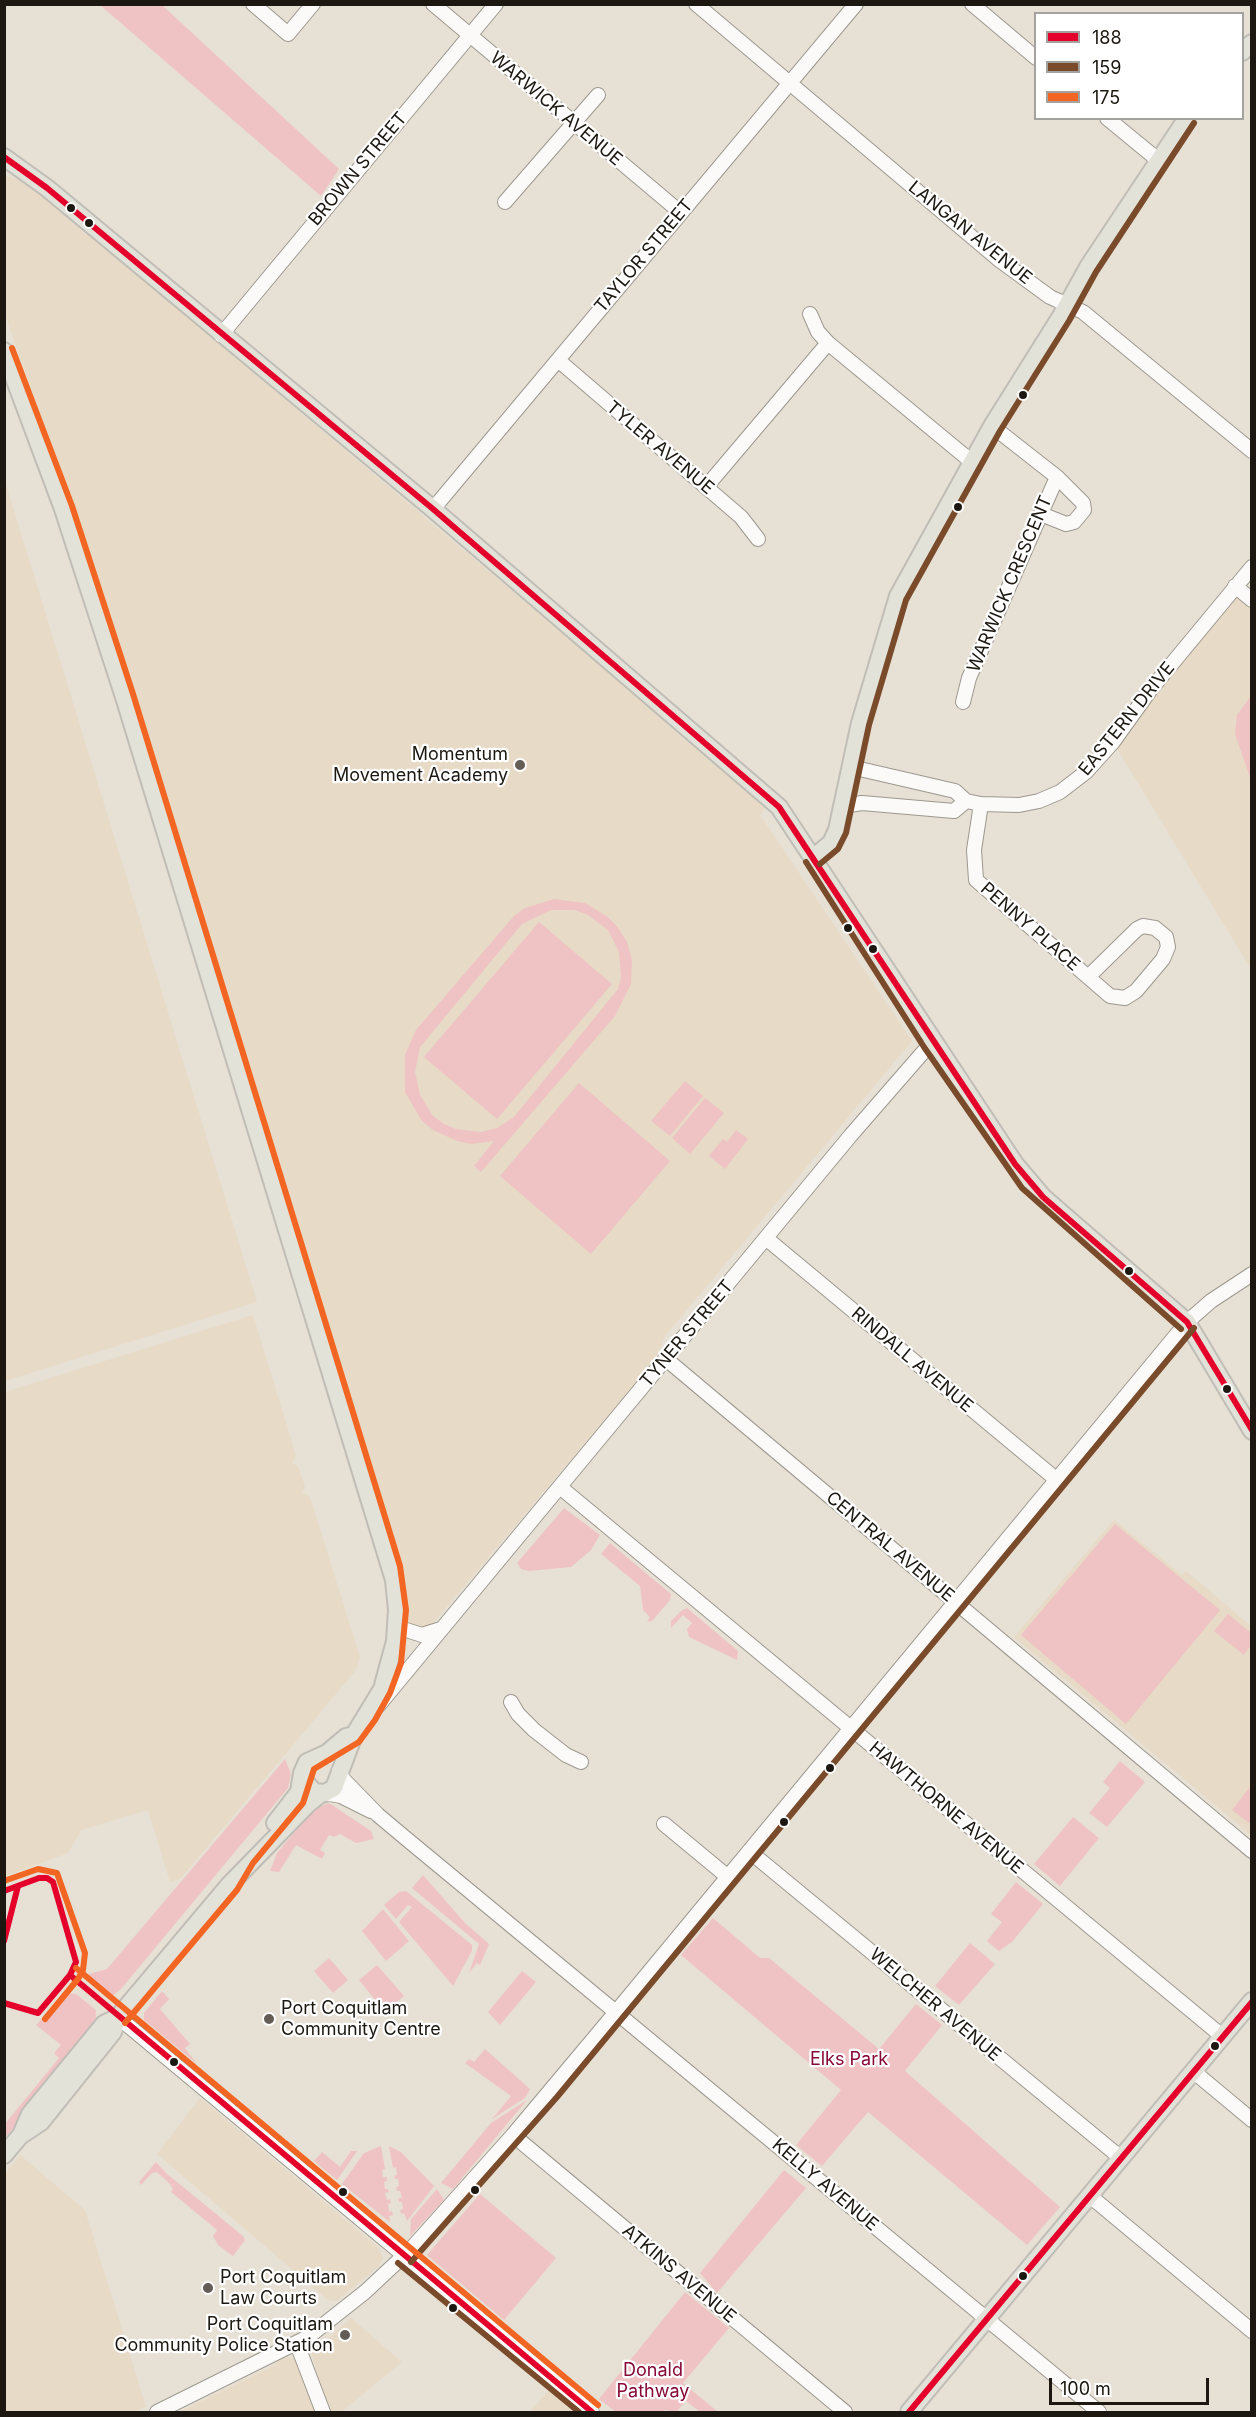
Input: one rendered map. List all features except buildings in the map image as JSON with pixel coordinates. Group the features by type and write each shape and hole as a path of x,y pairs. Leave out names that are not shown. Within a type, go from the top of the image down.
{"main road":[{"path":"814,857 833,840 843,806 860,723 898,596 992,426 1068,304 1088,267 1186,120"},
{"path":"4,157 23,169 433,509 761,789 785,814 932,1042 1029,1182 1187,1322 1251,1431"},
{"path":"4,167 23,169"},
{"path":"4,351 63,508 124,697 391,1569 397,1626 386,1680 377,1701 354,1735 339,1771 337,1784 308,1804 230,1884 118,2017 113,2032 41,2122 20,2136 4,2155"},
{"path":"230,1884 246,1858 296,1797 308,1761 331,1751 346,1737 354,1735"},
{"path":"320,1756 333,1760 339,1771"},
{"path":"303,1779 309,1790 323,1793"},
{"path":"909,2412 1251,2001"}],"street":[{"path":"253,4 288,34 313,4"},
{"name":"WARWICK AVENUE","path":"433,4 680,212"},
{"name":"BROWN STREET","path":"221,335 496,4"},
{"name":"LANGAN AVENUE","path":"696,4 998,259 1050,297 1083,312 1251,451"},
{"name":"TAYLOR STREET","path":"433,509 856,4"},
{"path":"972,4 1034,57"},
{"path":"505,202 598,95"},
{"path":"1109,120 1158,160"},
{"path":"810,314 818,332 828,343 972,462"},
{"path":"706,487 828,343"},
{"name":"TYLER AVENUE","path":"558,360 741,517 758,539"},
{"name":"WARWICK CRESCENT","path":"963,702 969,678 1057,477 992,426"},
{"path":"1041,514 1066,524 1074,522 1084,510 1083,503 1057,477"},
{"name":"EASTERN DRIVE","path":"851,767 955,791 966,801 981,804 1019,805 1039,801 1060,792 1079,779 1113,742 1151,689 1251,567"},
{"path":"1234,586 1251,600"},
{"name":"EASTERN DRIVE","path":"843,806 862,803 954,811 966,801"},
{"name":"PENNY PLACE","path":"981,804 974,850 976,880 1088,977 1110,996 1120,999 1131,995 1163,959 1167,947 1166,937 1159,930 1149,926 1137,929 1088,977"},
{"name":"TYNER STREET","path":"354,1735 851,1135 932,1042"},
{"name":"RINDALL AVENUE","path":"767,1239 1057,1480"},
{"path":"157,2412 297,2344 351,2304 404,2256 513,2135 1187,1322 1211,1301 1251,1274"},
{"name":"CENTRAL AVENUE","path":"666,1359 1251,1851"},
{"name":"HAWTHORNE AVENUE","path":"560,1487 1222,2037"},
{"path":"397,1626 422,1635 443,1628"},
{"path":"511,1702 518,1714 534,1730 562,1753 581,1762"},
{"path":"339,1771 348,1784 378,1815"},
{"path":"323,1793 341,1796 378,1815"},
{"name":"KELLY AVENUE","path":"378,1815 1099,2412"},
{"path":"664,1824 728,1877"},
{"name":"WELCHER AVENUE","path":"749,1851 1121,2158"},
{"path":"118,2017 592,2412"},
{"path":"1193,2071 1251,2120"},
{"name":"ATKINS AVENUE","path":"513,2135 845,2412"},
{"path":"1090,2196 1251,2331"},
{"path":"297,2344 323,2412"}],"shaded area":[{"path":"4,176 18,179 46,198 84,233 91,236 665,720 668,726 756,796 766,807 760,815 912,1041 665,1336 655,1360 428,1629 412,1627 408,1621 403,1575 397,1548 101,589 5,314"},
{"path":"4,478 257,1302 5,1381 4,1381"},
{"path":"1235,586 1251,600 1251,969 1113,742"},
{"path":"253,1315 296,1455 292,1463 298,1466 305,1487 302,1493 310,1497 360,1657 356,1670 181,1878 170,1882 148,1810 81,1830 68,1853 5,1876 5,1392"},
{"path":"1114,1520 1182,1575 1186,1571 1251,1626 1251,1835 1014,1637"},
{"path":"200,2098 378,2247 383,2258 378,2267 336,2301 328,2300 157,2154"},
{"path":"20,2155 85,2210 146,2407 133,2412 5,2412 5,2174"},
{"path":"351,2318 402,2362 341,2412 327,2412 312,2353"},
{"path":"286,2356 296,2360 319,2412 179,2412 275,2365 280,2358"},
{"path":"548,2391 574,2412 530,2412"}],"green space":[{"path":"100,5 162,5 339,169 321,196"},
{"path":"1251,696 1251,780 1235,734 1237,715"},
{"path":"554,899 585,903 608,917 627,942 632,960 631,984 615,1016 481,1172 474,1166 494,1141 471,1144 457,1141 433,1130 422,1121 405,1092 405,1055 416,1030 514,916 525,908","holes":["551,910 574,910 588,915 608,930 619,952 621,977 618,989 514,1117 497,1128 481,1132 456,1129 444,1124 433,1116 420,1095 415,1072 420,1047 522,924"]},
{"path":"539,922 612,984 497,1119 424,1057"},
{"path":"685,1081 703,1096 670,1136 651,1121"},
{"path":"579,1083 670,1161 591,1254 500,1176"},
{"path":"705,1098 724,1113 690,1154 672,1138"},
{"path":"736,1130 748,1139 725,1169 709,1156 723,1139 727,1142"},
{"path":"564,1508 600,1535 591,1550 571,1567 529,1571 521,1569 517,1563"},
{"path":"1115,1524 1220,1610 1126,1724 1021,1635"},
{"path":"610,1543 671,1594 670,1600 652,1621 647,1622 650,1617 643,1610 640,1586 601,1554"},
{"path":"687,1608 738,1651 737,1660 689,1637 687,1629 692,1623 683,1615 671,1628 671,1621"},
{"path":"1228,1614 1251,1633 1251,1645 1244,1655 1214,1631"},
{"path":"285,1759 291,1774 288,1788 121,1989 110,1998 104,1995 91,1981 89,1974 107,1969"},
{"path":"1120,1761 1145,1782 1107,1827 1089,1813 1110,1788 1103,1782"},
{"path":"1251,1786 1251,1820 1249,1823 1232,1810"},
{"path":"329,1803 371,1831 374,1839 356,1843 340,1834 334,1837 329,1835 320,1850 325,1853 322,1859 296,1845 279,1872 270,1871 277,1853 294,1833 317,1808"},
{"path":"1073,1817 1099,1838 1060,1886 1034,1864"},
{"path":"423,1875 465,1923 489,1944 480,1965 477,1963 469,1973 479,1944 412,1888"},
{"path":"1016,1882 1043,1904 1012,1942 999,1951 987,1941 1002,1922 991,1914"},
{"path":"406,1891 472,1945 472,1951 453,1986 399,1922 412,1907 408,1905 396,1919 384,1905 399,1892"},
{"path":"383,1909 409,1941 386,1961 362,1931"},
{"name":"Elks Park","path":"713,1918 760,1958 769,1958 879,2049 916,2004 942,2025 905,2071 1060,2207 1027,2245 868,2112 822,2166 796,2145 841,2090 681,1955"},
{"path":"970,1943 995,1964 959,2005 935,1986"},
{"path":"329,1958 348,1980 333,1993 314,1971"},
{"path":"377,1965 404,1996 385,2012 359,1980"},
{"path":"522,1971 536,1982 500,2025 488,2012"},
{"path":"162,1991 169,1999 160,2009 190,2044 185,2048 197,2064 144,2020 144,2013"},
{"path":"66,1993 76,1994 96,2010 95,2028 5,2138 5,2124 59,2058 54,2053 61,2045 36,2025"},
{"path":"485,2049 530,2089 525,2098 492,2119 511,2096 465,2063 469,2059 474,2062"},
{"path":"527,2100 453,2189 441,2183 491,2123"},
{"path":"381,2146 385,2169 382,2170 383,2177 387,2177 387,2181 384,2182 385,2189 389,2192 385,2193 387,2200 390,2199 391,2203 388,2204 389,2212 392,2211 393,2215 389,2216 390,2222 342,2184 364,2153"},
{"path":"389,2146 401,2152 434,2186 407,2221 400,2210 403,2209 402,2202 399,2202 398,2198 402,2198 396,2187 399,2186 398,2179 394,2176 397,2175 396,2167 393,2168"},
{"path":"351,2151 357,2151 337,2180 314,2161 322,2152 340,2167"},
{"path":"156,2162 166,2173 243,2236 245,2240 233,2256 218,2245 213,2236 217,2230 171,2192 173,2189 170,2184 157,2172 152,2173 141,2185 139,2182"},
{"path":"784,2170 806,2188 717,2293 700,2273"},
{"path":"437,2189 444,2200 410,2236 411,2219"},
{"path":"480,2194 556,2258 504,2320 427,2255"},
{"name":"Donald Pathway","path":"685,2292 729,2328 683,2383 718,2412 700,2412 686,2401 676,2412 665,2410 663,2412 616,2412 599,2399"}],"transit line":[{"name":"159","path":"820,864 838,849 846,833 869,725 906,600 1000,431 1069,321 1096,272 1194,123"},
{"name":"188","path":"4,157 47,188 433,509 779,807 1015,1164 1043,1197 1187,1322 1252,1430"},
{"name":"175","path":"12,348 72,506 133,694 400,1566 406,1610 401,1663 390,1693 375,1720 359,1742 314,1769 303,1803 253,1863 237,1890 125,2023"},
{"name":"159","path":"806,862 924,1047 1022,1188 1181,1329"},
{"name":"159","path":"411,2262 557,2097 1194,1328"},
{"name":"175","path":"4,1881 38,1869 57,1873 85,1953 83,1970 78,1979 45,2019"},
{"name":"188","path":"4,1891 39,1878 47,1878 53,1882 76,1962 70,1975 38,2013 4,2003"},
{"name":"188","path":"4,1941 18,1886"},
{"name":"175","path":"76,1968 598,2405"},
{"name":"188","path":"70,1975 592,2412"},
{"name":"188","path":"909,2412 1252,2002"},
{"name":"159","path":"398,2263 579,2412"}],"place":[{"name":"Momentum Movement Academy","path":"520,765"},
{"name":"Port Coquitlam Community Centre","path":"269,2019"},
{"name":"Port Coquitlam Law Courts","path":"208,2288"},
{"name":"Port Coquitlam Community Police Station","path":"345,2335"}]}
